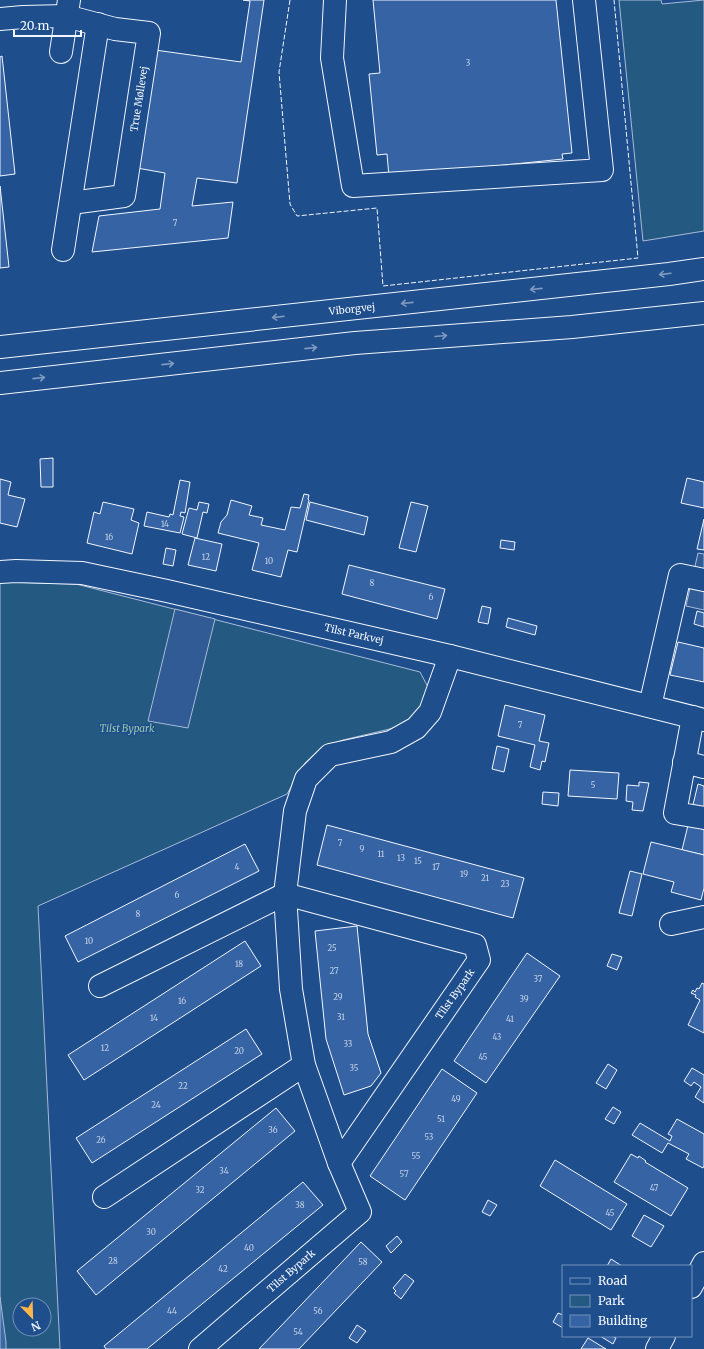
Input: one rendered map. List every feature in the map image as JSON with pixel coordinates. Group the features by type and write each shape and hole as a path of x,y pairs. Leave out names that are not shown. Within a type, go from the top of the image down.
{"street":[{"path":"335,0 332,58 353,186 602,170 584,0"},
{"path":"61,52 68,8"},
{"name":"True Møllevej","path":"0,19 23,17 68,8 98,24 115,29 149,33 124,196 71,203"},
{"path":"63,250 98,24"},
{"name":"Viborgvej","path":"0,347 670,274 704,269"},
{"path":"0,383 355,343 572,327 704,313"},
{"name":"Tilst Parkvej","path":"0,572 82,573 168,591 450,656 698,718"},
{"path":"650,706 680,575 704,580"},
{"name":"Tilst Bypark","path":"200,1349 360,1212 339,1163 304,1065 291,989 286,894 295,811 306,779 330,755 391,742 416,728 430,712 450,656"},
{"path":"698,718 694,765 675,813 704,818"},
{"path":"100,986 286,894"},
{"name":"Tilst Bypark","path":"286,894 475,945 479,960 339,1163"},
{"path":"671,924 704,917"},
{"path":"104,1197 304,1065"},
{"path":"692,1285 704,1265"},
{"path":"657,1349 663,1337"}],"green space":[{"path":"619,0 661,0 662,4 704,0 704,231 643,241"},
{"name":"Tilst Bypark","path":"0,582 76,584 420,672 429,689 416,715 394,728 343,740 321,748 305,763 287,794 38,906 60,1349 0,1349"}],"shaded area":[{"path":"698,553 704,554 704,610 686,606"},
{"path":"175,609 215,619 188,728 148,721"},
{"path":"0,1297 6,1342 6,1349 0,1349"}],"building":[{"path":"243,0 264,0 237,183 197,178 192,206 233,202 228,238 92,252 99,216 160,209 165,173 137,168 155,50 241,62 250,1"},
{"path":"373,0 556,0 572,153 562,154 563,159 389,177 387,154 377,155 369,74 380,73"},
{"path":"2,56 15,174 0,176 0,57"},
{"path":"0,186 9,267 0,268"},
{"path":"53,458 53,487 41,487 40,459"},
{"path":"687,478 704,482 704,508 681,503"},
{"path":"0,479 11,482 8,495 25,499 17,527 0,523"},
{"path":"180,480 190,482 185,513 181,512 180,516 184,517 180,533 144,526 147,512 169,517 170,514 173,515"},
{"path":"304,494 309,495 309,500 297,552 288,550 281,577 252,570 259,543 218,533 221,522 227,515 231,500 252,506 249,515 263,518 261,525 285,530 291,507 300,508"},
{"path":"103,502 134,509 131,520 139,523 132,554 87,543 94,512 100,514"},
{"path":"199,502 209,504 207,513 203,512 197,538 182,534 189,508 197,510"},
{"path":"310,502 368,517 364,535 306,520"},
{"path":"411,502 428,506 416,552 399,548"},
{"path":"704,519 704,550 697,549"},
{"path":"195,538 222,544 216,571 188,565"},
{"path":"501,540 515,542 514,550 500,548"},
{"path":"166,548 176,550 173,566 163,564"},
{"path":"349,565 445,589 437,619 342,594"},
{"path":"482,606 491,608 488,624 478,622"},
{"path":"697,611 704,613 704,627 694,624"},
{"path":"508,618 537,626 535,635 506,627"},
{"path":"678,642 704,648 704,682 670,675"},
{"path":"505,705 545,715 539,741 549,743 545,762 542,761 540,770 530,767 535,745 498,736"},
{"path":"497,746 509,749 504,772 492,769"},
{"path":"570,770 619,773 617,799 568,796"},
{"path":"639,782 649,783 643,811 632,810 633,802 626,801 627,785 639,786"},
{"path":"698,784 704,786 704,855 682,850"},
{"path":"543,792 559,793 558,806 542,804"},
{"path":"327,825 524,878 513,918 317,865"},
{"path":"651,842 704,855 704,888 701,900 671,892 674,882 643,874"},
{"path":"245,844 259,871 78,962 65,936"},
{"path":"630,871 642,874 632,916 619,913"},
{"path":"357,926 368,1034 381,1073 371,1086 344,1095 326,1039 315,931"},
{"path":"245,941 261,966 84,1080 68,1055"},
{"path":"527,953 560,976 486,1083 454,1061"},
{"path":"612,954 622,957 617,970 607,966"},
{"path":"702,983 704,984 704,1033 688,1025 700,1000 695,997 696,995 691,993 693,990 695,992 697,988 699,989"},
{"path":"246,1029 262,1054 92,1163 76,1138"},
{"path":"608,1064 617,1070 606,1089 596,1083"},
{"path":"692,1068 704,1075 704,1103 695,1097 701,1087 694,1082 691,1086 684,1081"},
{"path":"442,1069 477,1093 405,1200 370,1176"},
{"path":"613,1107 621,1112 614,1124 605,1119"},
{"path":"276,1108 295,1131 96,1295 77,1271"},
{"path":"677,1119 704,1134 703,1168 686,1159 689,1154 668,1143 662,1153 632,1135 640,1123 670,1141 672,1136 668,1134"},
{"path":"631,1154 638,1158 639,1156 646,1161 645,1162 688,1188 671,1216 614,1182"},
{"path":"555,1160 627,1204 611,1230 540,1186"},
{"path":"303,1182 323,1205 147,1349 106,1349 104,1346"},
{"path":"488,1200 497,1205 490,1216 482,1212"},
{"path":"644,1215 664,1226 651,1247 632,1236"},
{"path":"397,1236 402,1242 391,1253 386,1246"},
{"path":"361,1242 382,1262 299,1349 259,1349"},
{"path":"611,1259 620,1265 608,1265"},
{"path":"405,1274 414,1281 401,1299 394,1293 396,1291 393,1288"},
{"path":"558,1313 562,1315 562,1327 553,1322"},
{"path":"357,1325 366,1331 357,1343 349,1338"},
{"path":"602,1337 616,1338 613,1344"},
{"path":"588,1338 606,1349 581,1349"}],"fence":[{"path":"290,0 279,72 290,204 297,216 377,208 383,286 638,258 614,0"}]}
